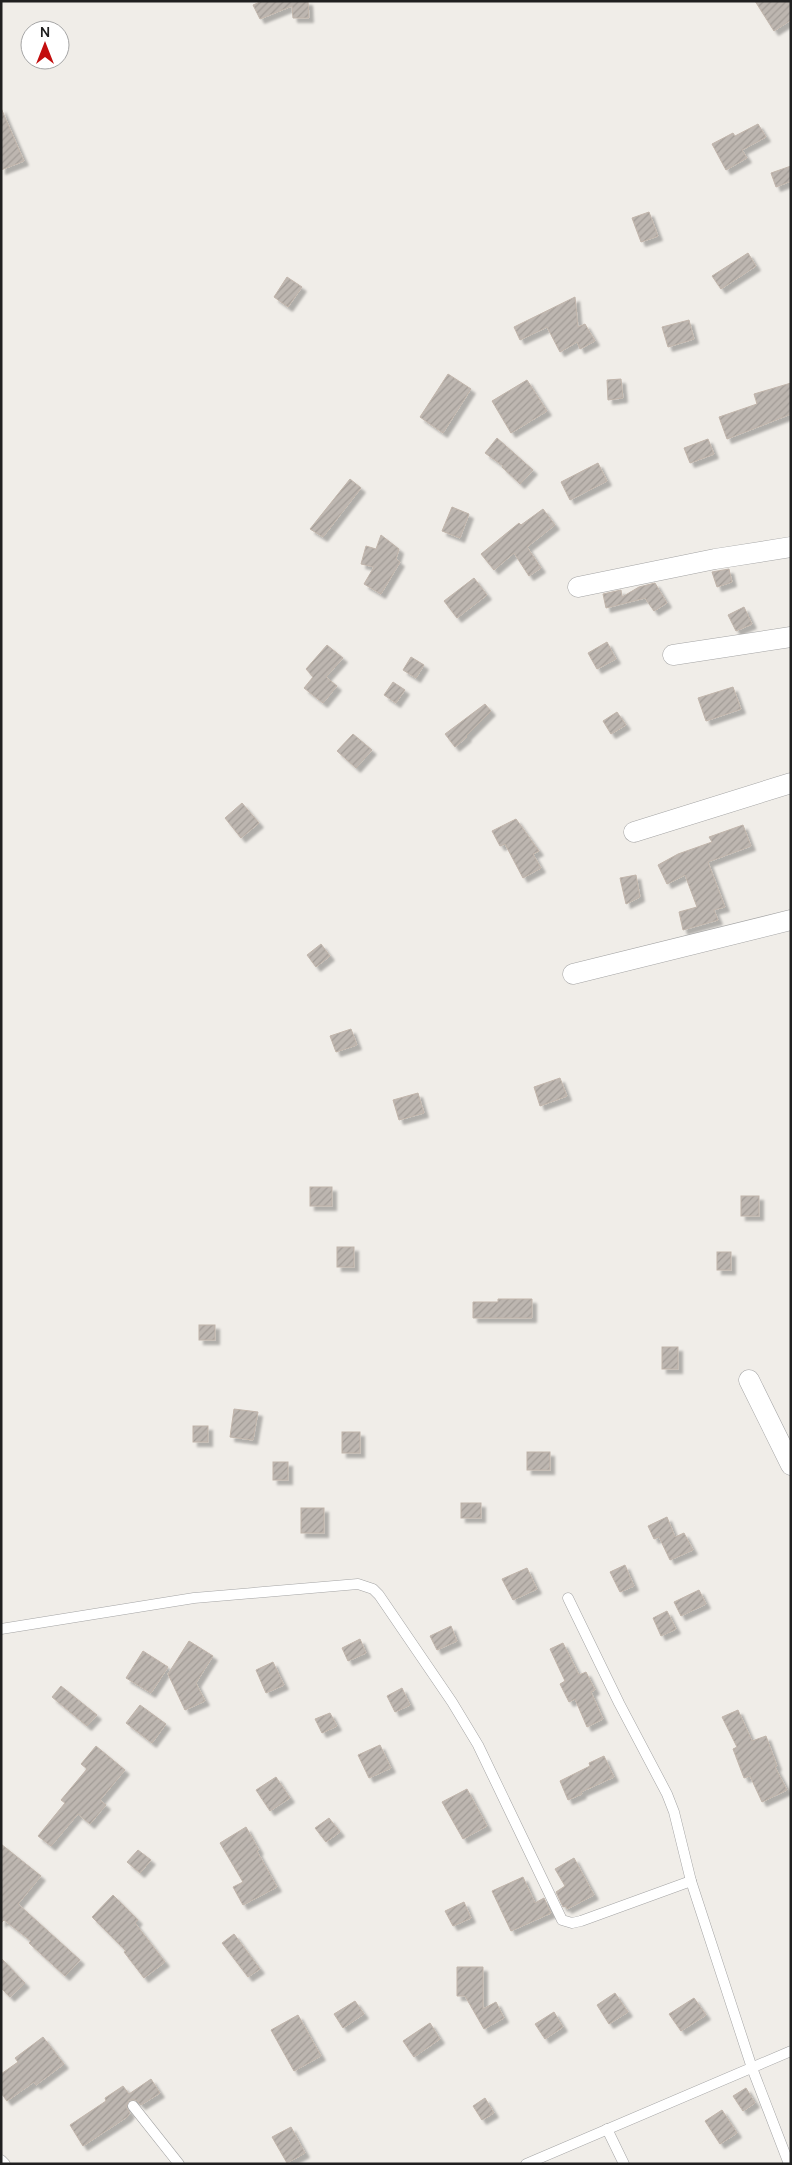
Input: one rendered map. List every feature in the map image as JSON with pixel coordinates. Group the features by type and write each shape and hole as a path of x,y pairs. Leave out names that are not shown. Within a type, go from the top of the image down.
{"street":[{"path":"578,587 715,559 791,547"},
{"path":"673,655 791,637"},
{"path":"634,832 791,784"},
{"path":"573,974 791,920"},
{"path":"749,1380 791,1465"}],"lane":[{"path":"1,1629 194,1598 358,1584 366,1586 379,1594 452,1702 478,1745 562,1920 572,1923 581,1921 691,1880"},
{"path":"568,1598 619,1703 667,1794 674,1812 691,1880 752,2068 789,2164"},
{"path":"526,2164 791,2051"},
{"path":"132,2106 179,2164"},
{"path":"607,2130 624,2164"},
{"path":"1,2160 5,2164"}],"building":[{"path":"262,1 308,1 309,18 293,18 292,6 260,19 253,5"},
{"path":"755,1 791,1 791,20 774,31"},
{"path":"1,108 24,161 1,170"},
{"path":"758,124 766,137 742,150 747,158 726,170 712,144 733,133 735,136"},
{"path":"791,166 791,181 776,187 771,173"},
{"path":"649,212 658,236 641,242 632,218"},
{"path":"748,253 756,266 721,289 712,276"},
{"path":"287,277 302,287 288,307 274,297"},
{"path":"575,297 578,327 585,324 595,341 580,349 577,342 560,352 547,327 520,340 514,327"},
{"path":"689,320 694,339 668,347 662,327"},
{"path":"448,374 471,389 443,433 420,417"},
{"path":"621,379 623,398 608,400 607,380"},
{"path":"527,380 547,411 511,433 492,401"},
{"path":"791,383 791,414 727,439 719,417 757,404 754,394"},
{"path":"497,438 533,470 520,484 503,466 485,453"},
{"path":"708,439 714,454 690,463 684,448"},
{"path":"598,463 607,481 570,500 561,482"},
{"path":"350,479 361,488 323,537 310,529"},
{"path":"452,507 469,514 460,538 442,531"},
{"path":"543,509 555,525 527,547 541,568 529,576 514,553 494,570 481,554 519,523 521,525"},
{"path":"381,535 399,549 396,559 400,562 381,594 364,584 374,567 361,564 366,546 376,549"},
{"path":"729,569 732,582 717,587 712,572"},
{"path":"474,578 487,595 457,618 444,601"},
{"path":"655,583 667,603 654,611 645,598 606,608 603,594 621,590 622,597 639,587"},
{"path":"744,607 752,624 736,631 728,615"},
{"path":"607,642 616,659 597,669 588,653"},
{"path":"327,645 343,658 326,677 337,686 323,703 304,688 313,677 306,669"},
{"path":"411,657 424,665 416,678 403,670"},
{"path":"393,682 405,690 396,703 384,695"},
{"path":"733,687 741,709 706,721 698,698"},
{"path":"485,704 491,711 455,747 445,734"},
{"path":"617,712 626,725 611,734 603,721"},
{"path":"353,734 372,750 356,768 337,751"},
{"path":"242,803 259,823 241,838 225,818"},
{"path":"516,819 539,851 533,854 541,868 523,878 505,844 500,846 492,831"},
{"path":"743,825 751,846 708,862 725,907 714,910 718,920 683,930 679,912 697,907 685,875 667,884 658,865 678,854 712,842 709,837"},
{"path":"636,875 640,897 626,904 620,878"},
{"path":"321,944 330,956 316,967 307,955"},
{"path":"351,1029 357,1045 336,1052 330,1036"},
{"path":"560,1078 567,1096 540,1106 534,1087"},
{"path":"418,1093 424,1113 399,1120 393,1100"},
{"path":"310,1187 332,1187 332,1206 310,1206"},
{"path":"741,1196 759,1196 759,1216 741,1216"},
{"path":"337,1247 354,1247 354,1267 337,1267"},
{"path":"717,1252 731,1252 731,1270 717,1270"},
{"path":"498,1299 532,1299 532,1318 473,1318 473,1302 498,1302"},
{"path":"199,1325 215,1325 215,1340 199,1340"},
{"path":"662,1347 678,1347 678,1369 662,1369"},
{"path":"234,1409 258,1412 253,1440 230,1437"},
{"path":"193,1426 208,1426 208,1442 193,1442"},
{"path":"342,1432 360,1432 360,1453 342,1453"},
{"path":"527,1452 550,1452 550,1470 527,1470"},
{"path":"273,1462 288,1462 288,1480 273,1480"},
{"path":"461,1503 481,1503 481,1518 461,1518"},
{"path":"301,1508 324,1508 324,1533 301,1533"},
{"path":"667,1517 675,1537 684,1533 693,1550 670,1560 659,1537 654,1539 648,1526"},
{"path":"625,1565 634,1586 620,1592 610,1572"},
{"path":"527,1568 537,1589 513,1600 502,1579"},
{"path":"699,1590 706,1604 681,1616 674,1602"},
{"path":"667,1611 676,1629 661,1636 653,1618"},
{"path":"451,1626 457,1641 437,1650 430,1636"},
{"path":"360,1639 366,1653 348,1661 342,1648"},
{"path":"189,1641 213,1656 196,1683 205,1701 185,1710 168,1674"},
{"path":"563,1643 579,1675 586,1672 595,1690 591,1692 603,1719 587,1727 575,1699 569,1702 560,1684 565,1681 550,1649"},
{"path":"143,1651 168,1667 151,1693 126,1678"},
{"path":"273,1662 284,1685 266,1693 256,1670"},
{"path":"61,1686 97,1715 87,1726 52,1697"},
{"path":"402,1688 410,1705 395,1712 387,1696"},
{"path":"140,1705 166,1724 152,1743 126,1723"},
{"path":"738,1710 752,1741 766,1736 777,1766 775,1767 787,1790 762,1802 750,1776 744,1778 733,1749 737,1747 722,1717"},
{"path":"330,1713 337,1726 322,1733 315,1719"},
{"path":"380,1745 391,1768 369,1778 358,1755"},
{"path":"96,1746 125,1770 100,1800 106,1805 90,1824 78,1814 51,1846 38,1836 65,1803 61,1800 87,1769 81,1764"},
{"path":"604,1756 614,1777 568,1800 560,1781 590,1766 589,1763"},
{"path":"276,1777 290,1798 270,1811 256,1790"},
{"path":"467,1789 487,1826 463,1839 442,1802"},
{"path":"329,1818 340,1832 326,1842 315,1828"},
{"path":"246,1827 277,1887 243,1905 233,1887 243,1882 220,1843"},
{"path":"1,1844 41,1876 18,1904 80,1960 65,1976 29,1943 31,1941 4,1920 1,1923"},
{"path":"138,1850 151,1860 140,1873 127,1862"},
{"path":"574,1858 594,1895 567,1909 566,1906 563,1907 556,1892 565,1886 555,1869"},
{"path":"523,1877 535,1903 544,1898 551,1913 511,1931 492,1891"},
{"path":"113,1895 138,1920 135,1923 165,1962 144,1978 124,1952 126,1951 92,1917"},
{"path":"464,1902 471,1918 453,1926 445,1911"},
{"path":"234,1934 260,1969 248,1977 222,1943"},
{"path":"1,1958 25,1983 10,1997 1,1988"},
{"path":"457,1967 483,1967 483,2009 496,2002 504,2018 484,2029 465,1996 457,1996"},
{"path":"615,1993 628,2012 609,2024 597,2005"},
{"path":"694,1998 706,2015 681,2031 669,2014"},
{"path":"355,2001 364,2014 343,2028 334,2014"},
{"path":"554,2012 563,2027 545,2039 535,2024"},
{"path":"298,2015 321,2056 294,2071 271,2030"},
{"path":"430,2023 440,2039 414,2057 403,2041"},
{"path":"43,2037 64,2064 36,2085 34,2082 7,2101 1,2093 1,2074 18,2062 15,2058"},
{"path":"151,2079 160,2093 141,2105 136,2100 129,2100 126,2107 130,2113 127,2117 83,2146 70,2125 106,2101 105,2098 123,2086 129,2094"},
{"path":"746,2088 755,2103 743,2111 733,2096"},
{"path":"485,2098 494,2113 482,2120 473,2106"},
{"path":"722,2110 737,2133 720,2144 705,2121"},
{"path":"291,2127 305,2153 287,2163 272,2137"}]}
